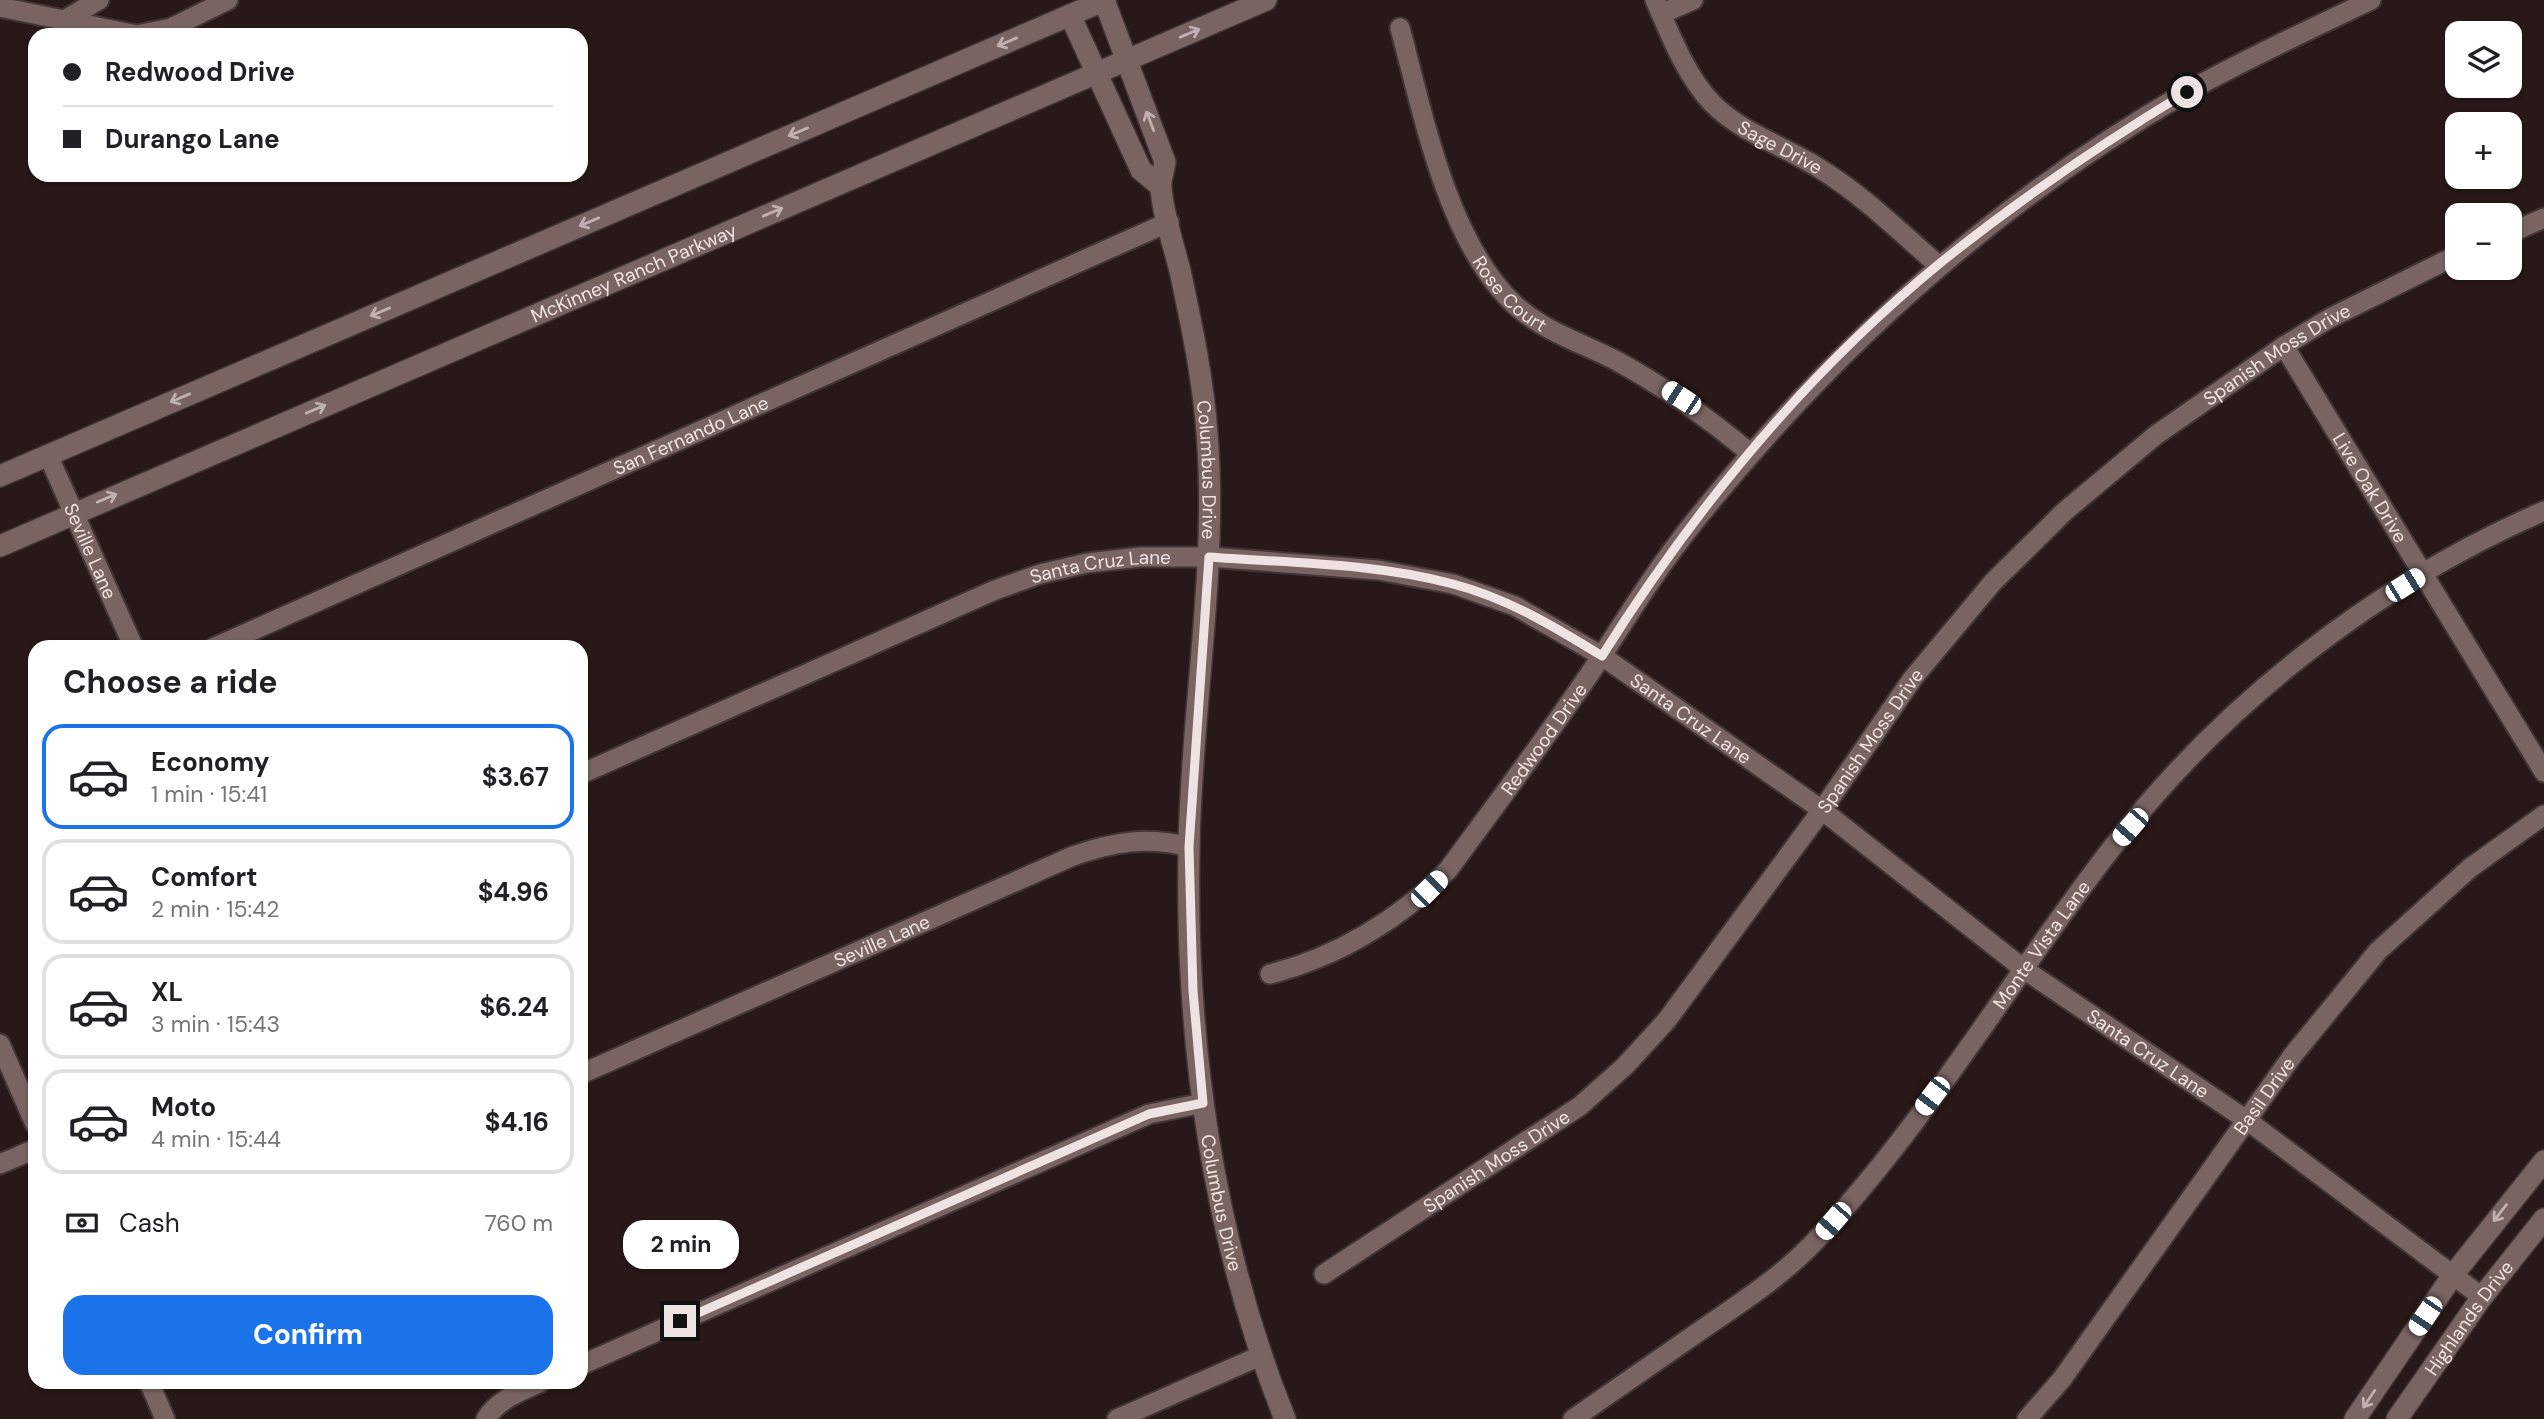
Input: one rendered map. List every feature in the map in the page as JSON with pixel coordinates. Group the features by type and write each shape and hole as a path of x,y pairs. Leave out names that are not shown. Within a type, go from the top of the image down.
{"main road":[{"name":"Columbus Drive","path":"1105,0 1166,162 1160,186 1194,341 1205,412 1209,557 1189,847 1193,991 1203,1103 1215,1179 1260,1356 1285,1419"},
{"path":"0,476 1066,7 1105,0"},
{"name":"McKinney Ranch Parkway","path":"0,546 1266,0"},
{"name":"Columbus Drive","path":"1066,7 1141,170 1160,186"},
{"name":"Highlands Drive","path":"2355,1419 2452,1275 2544,1161"},
{"name":"Highlands Drive","path":"2397,1419 2482,1297 2544,1219"}],"street":[{"path":"66,19 99,0"},
{"path":"171,28 228,0"},
{"path":"1658,7 1693,0"},
{"name":"Redwood Drive","path":"1269,974 1299,967 1339,949 1391,919 1448,870 1602,656 1686,532 1750,453 1842,354 1938,265 1999,218 2140,120 2248,60 2371,0"},
{"path":"0,7 105,28"},
{"name":"Sage Drive","path":"1658,7 1692,75 1711,102 1727,117 1791,151 1847,187 1938,265"},
{"name":"Rose Court","path":"1399,28 1455,211 1470,244 1506,297 1553,332 1612,359 1669,390 1750,453"},
{"path":"2522,228 2544,218"},
{"name":"San Fernando Lane","path":"231,640 1170,222"},
{"name":"Spanish Moss Drive","path":"1324,1274 1580,1106 1625,1066 1667,1020 1822,810 1913,678 1993,582 2109,472 2156,435 2284,346 2330,318 2445,261"},
{"name":"Live Oak Drive","path":"2284,346 2544,772"},
{"name":"Seville Lane","path":"48,455 130,640"},
{"name":"Monte Vista Lane","path":"1573,1419 1757,1292 1816,1241 1869,1180 2113,846 2211,737 2295,662 2423,574 2544,510"},
{"name":"Santa Cruz Lane","path":"588,771 1020,581 1066,567 1116,559 1209,557 1378,570 1453,584 1515,606 1602,656 1822,810 2025,970 2248,1121 2482,1297"},
{"name":"Basil Drive","path":"2027,1419 2062,1378 2293,1055 2378,951 2470,868 2544,815"},
{"name":"Seville Lane","path":"588,1071 1073,856 1133,840 1162,840 1189,847"},
{"path":"0,1044 28,1108"},
{"path":"588,1362 1149,1114 1203,1103"},
{"path":"0,1164 28,1152"},
{"path":"1117,1419 1260,1356"},
{"path":"152,1389 165,1419"},
{"path":"485,1419 491,1409 527,1389"}],"route":[{"path":"680,1321 1149,1114 1203,1103 1193,991 1189,847 1209,557 1378,570 1453,584 1515,606 1602,656 1637,600 1692,524 1750,453 1842,354 1938,265 1999,218 2092,151 2187,92"}]}
